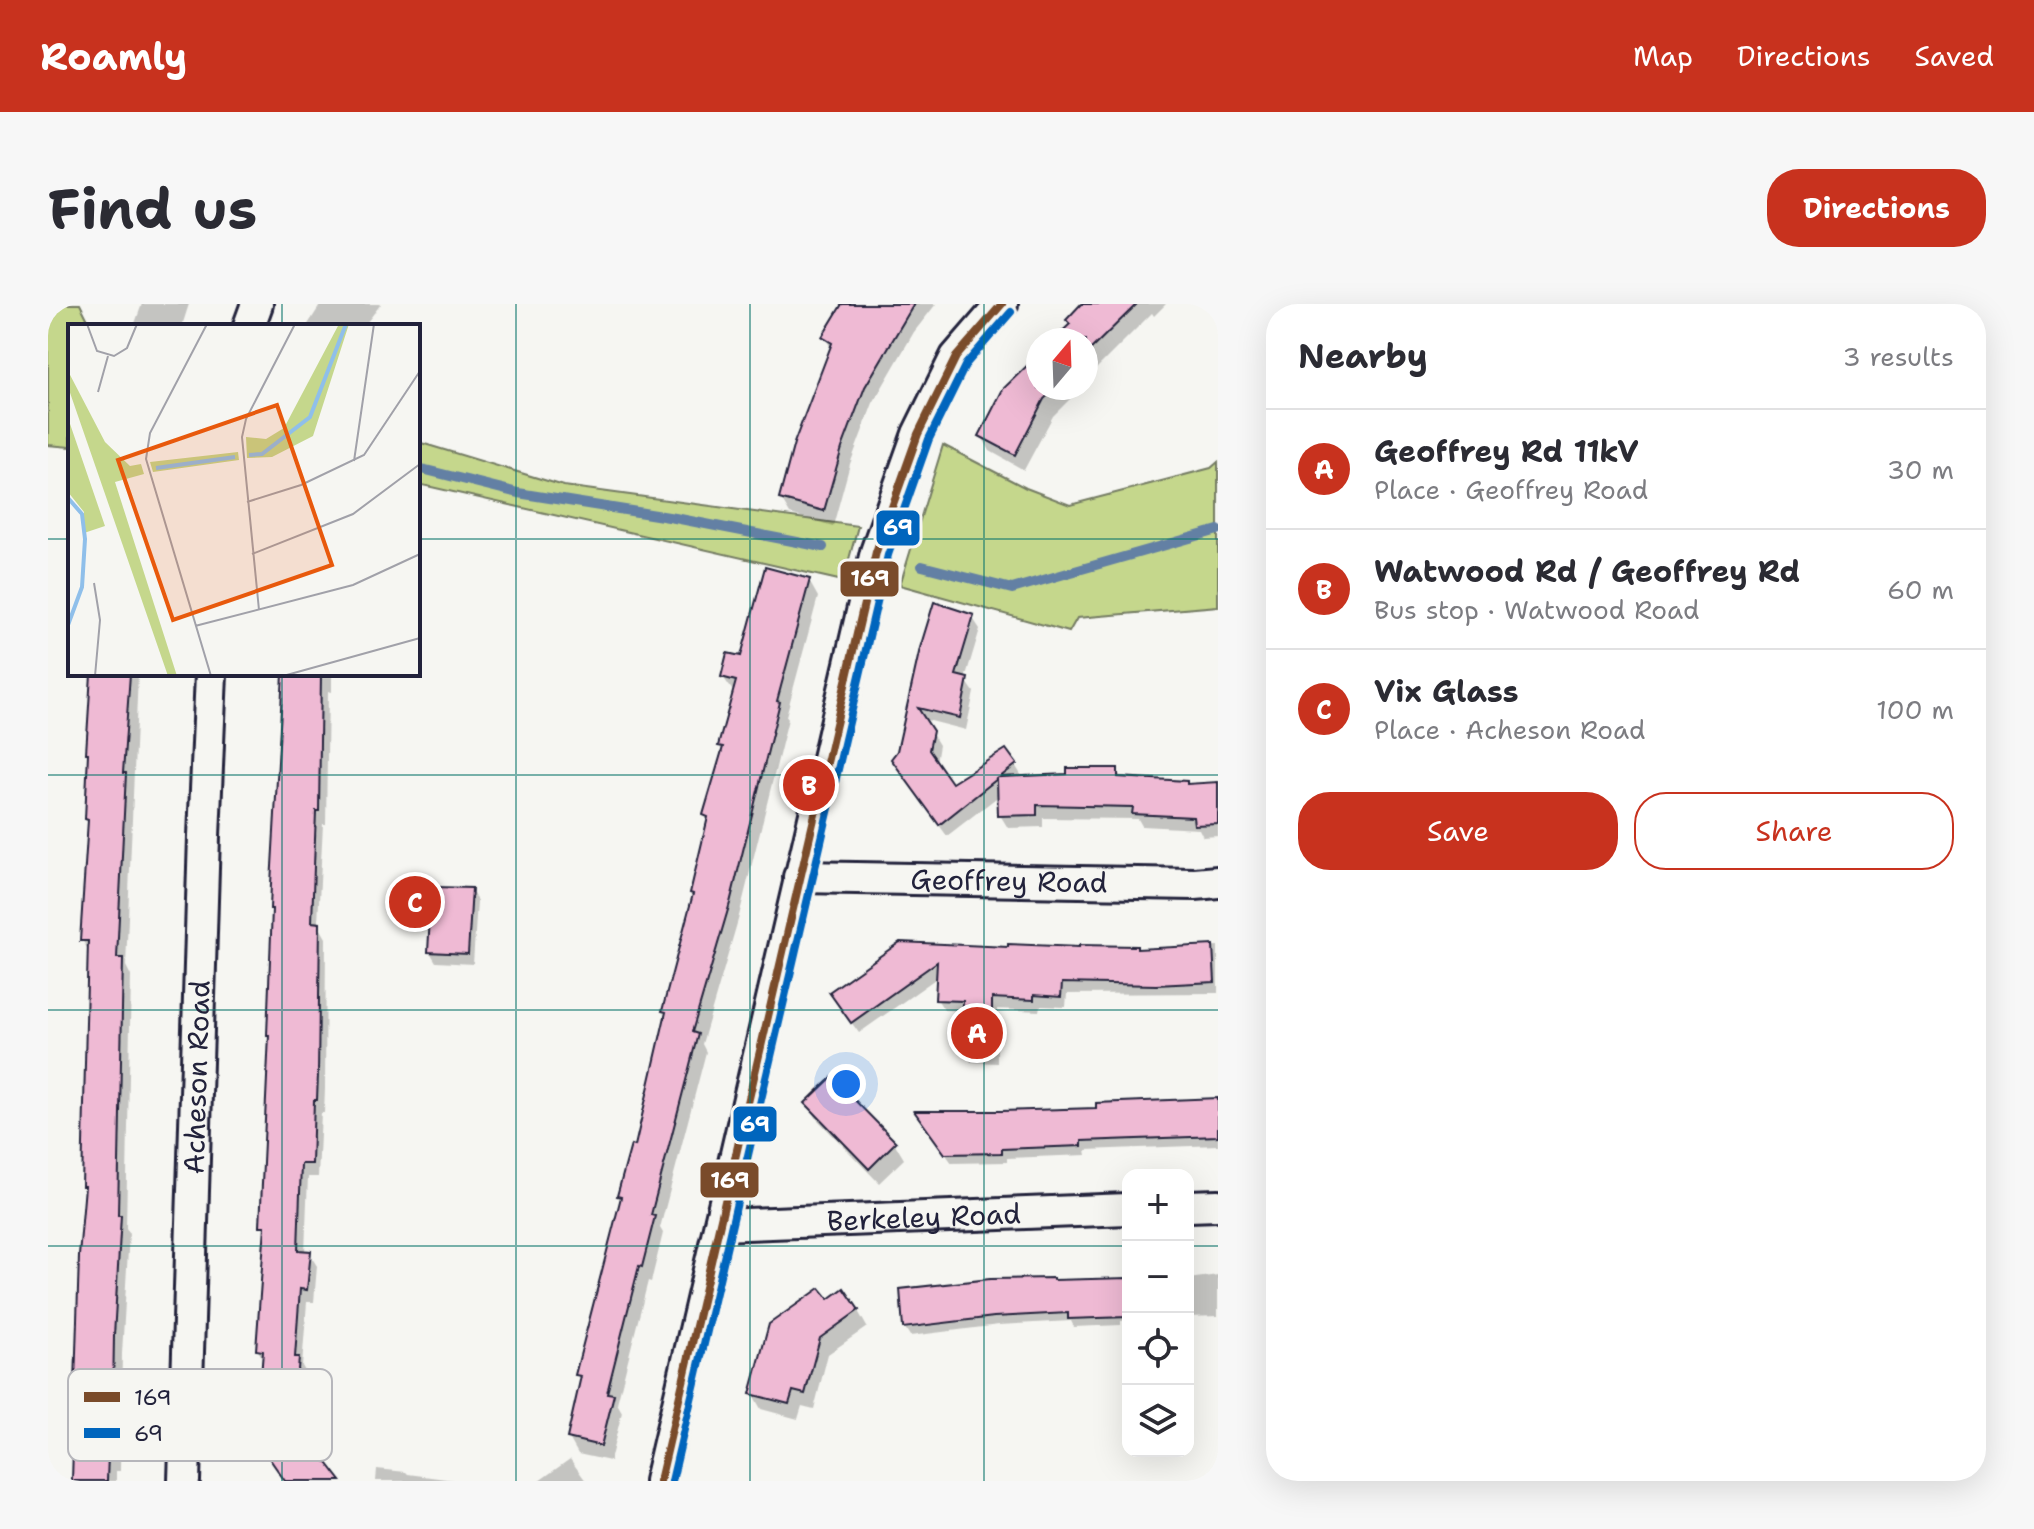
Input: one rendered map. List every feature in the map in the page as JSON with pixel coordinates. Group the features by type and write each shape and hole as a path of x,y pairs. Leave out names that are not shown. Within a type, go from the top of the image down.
{"street":[{"path":"250,324 257,304"},
{"path":"660,1481 876,552 918,434 956,357 1002,304"},
{"name":"Acheson Road","path":"187,1369 211,676"},
{"name":"Geoffrey Road","path":"799,877 1218,882"},
{"path":"1194,1206 1218,1205"},
{"name":"Berkeley Road","path":"720,1225 1122,1209"},
{"name":"Acheson Road","path":"184,1481 185,1461"}],"green space":[{"path":"48,304 80,304 90,324 68,324 68,447 48,445"},
{"path":"420,443 564,486 858,526 843,581 420,484"},
{"path":"943,445 1026,488 1070,505 1211,468 1218,462 1218,606 1077,618 1069,632 900,585"}],"building":[{"path":"842,304 914,304 865,387 842,448 824,511 779,499 794,443 832,343 822,337"},
{"path":"1081,304 1137,304 1098,342 1098,328 1066,328 1070,324 1066,320"},
{"path":"1026,367 1026,400 1043,400 1015,455 979,436 1003,389"},
{"path":"765,567 810,579 777,701 780,702 730,903 692,1032 698,1034 651,1215 655,1216 607,1393 614,1394 601,1446 567,1438 581,1376 575,1375 621,1197 617,1196 631,1145 635,1146 666,1012 662,1011 693,894 690,893 708,817 703,815 723,747 718,746 736,681 721,677 727,653 741,656"},
{"path":"934,602 974,615 956,675 968,678 960,718 918,708 933,731 929,750 952,783 1006,749 1017,764 1000,777 1067,774 1067,768 1118,768 1118,777 1187,781 1187,784 1218,782 1218,824 1194,825 1193,817 1132,814 1133,807 1037,805 1037,815 998,816 997,779 939,825 891,759 897,751 920,648"},
{"path":"91,676 130,676 123,773 126,773 117,958 123,958 118,1215 121,1215 113,1369 75,1369 85,1186 82,1186 88,941 80,941 88,820 85,819"},
{"path":"283,676 321,676 319,811 316,811 312,922 320,923 318,1074 312,1164 301,1164 298,1250 311,1251 307,1290 300,1289 295,1357 299,1357 298,1369 262,1369 263,1351 256,1350 265,1226 260,1226 269,1035 270,909"},
{"path":"397,886 472,888 468,954 428,952 430,916 397,916"},
{"path":"900,942 1008,947 1008,944 1137,946 1137,949 1213,945 1215,982 1156,985 1062,983 1061,997 1034,995 1034,1000 992,998 992,1052 962,1052 963,1001 935,1000 937,962 851,1023 829,992"},
{"path":"832,1077 896,1142 869,1169 805,1103"},
{"path":"1218,1098 1218,1136 1082,1141 1082,1146 1002,1149 1002,1153 945,1154 914,1111 1096,1108 1096,1103"},
{"path":"1122,1278 1122,1317 1068,1319 1068,1313 994,1317 903,1328 900,1289 990,1279"},
{"path":"820,1288 829,1299 844,1288 859,1310 820,1338 805,1394 793,1391 789,1404 750,1394 769,1324"},
{"path":"73,1461 108,1461 107,1481 72,1481"},
{"path":"271,1461 326,1461 341,1481 285,1481"}],"waterway":[{"path":"420,468 518,493 675,518 823,547"},
{"path":"922,566 1012,589 1218,530"}],"transit line":[{"name":"169","path":"660,1481 876,552 918,434 956,357 1002,304"},
{"name":"69","path":"672,1481 888,555 929,439 966,364 1011,312"}],"place":[{"name":"Watwood Rd / Geoffrey Rd","path":"809,785"},
{"name":"Vix Glass","path":"415,902"},
{"name":"Geoffrey Rd 11kV","path":"977,1033"}]}
